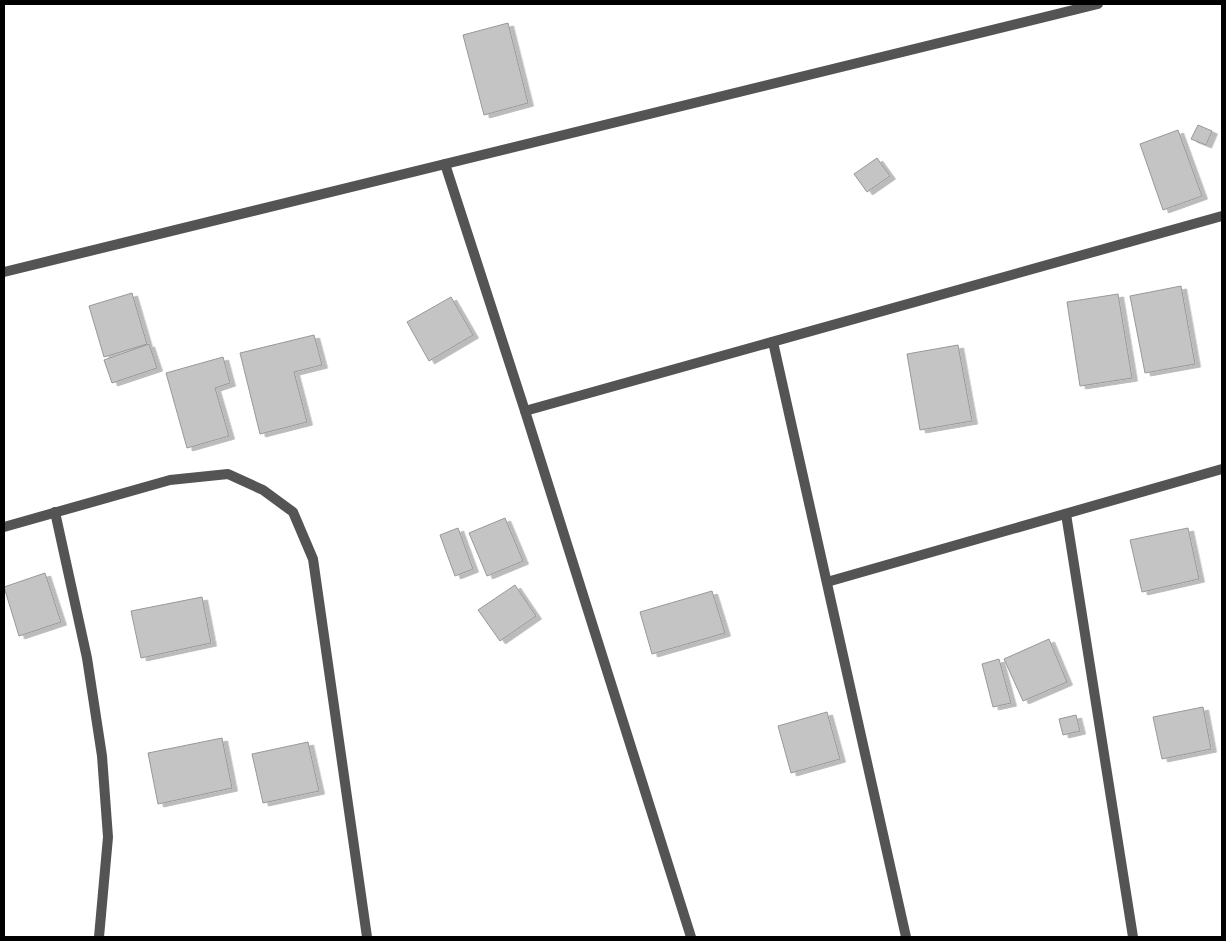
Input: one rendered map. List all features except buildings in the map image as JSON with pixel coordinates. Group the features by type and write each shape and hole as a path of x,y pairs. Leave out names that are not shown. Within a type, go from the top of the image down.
{"street":[{"path":"4,272 1098,4"},
{"path":"445,164 691,937"},
{"path":"525,411 1222,216"},
{"path":"773,342 906,937"},
{"path":"827,582 1222,470"},
{"path":"4,527 170,480 228,474 262,490 293,512 313,559 367,937"},
{"path":"55,512 87,658 102,756 108,837 99,937"},
{"path":"1066,514 1134,937"}]}
